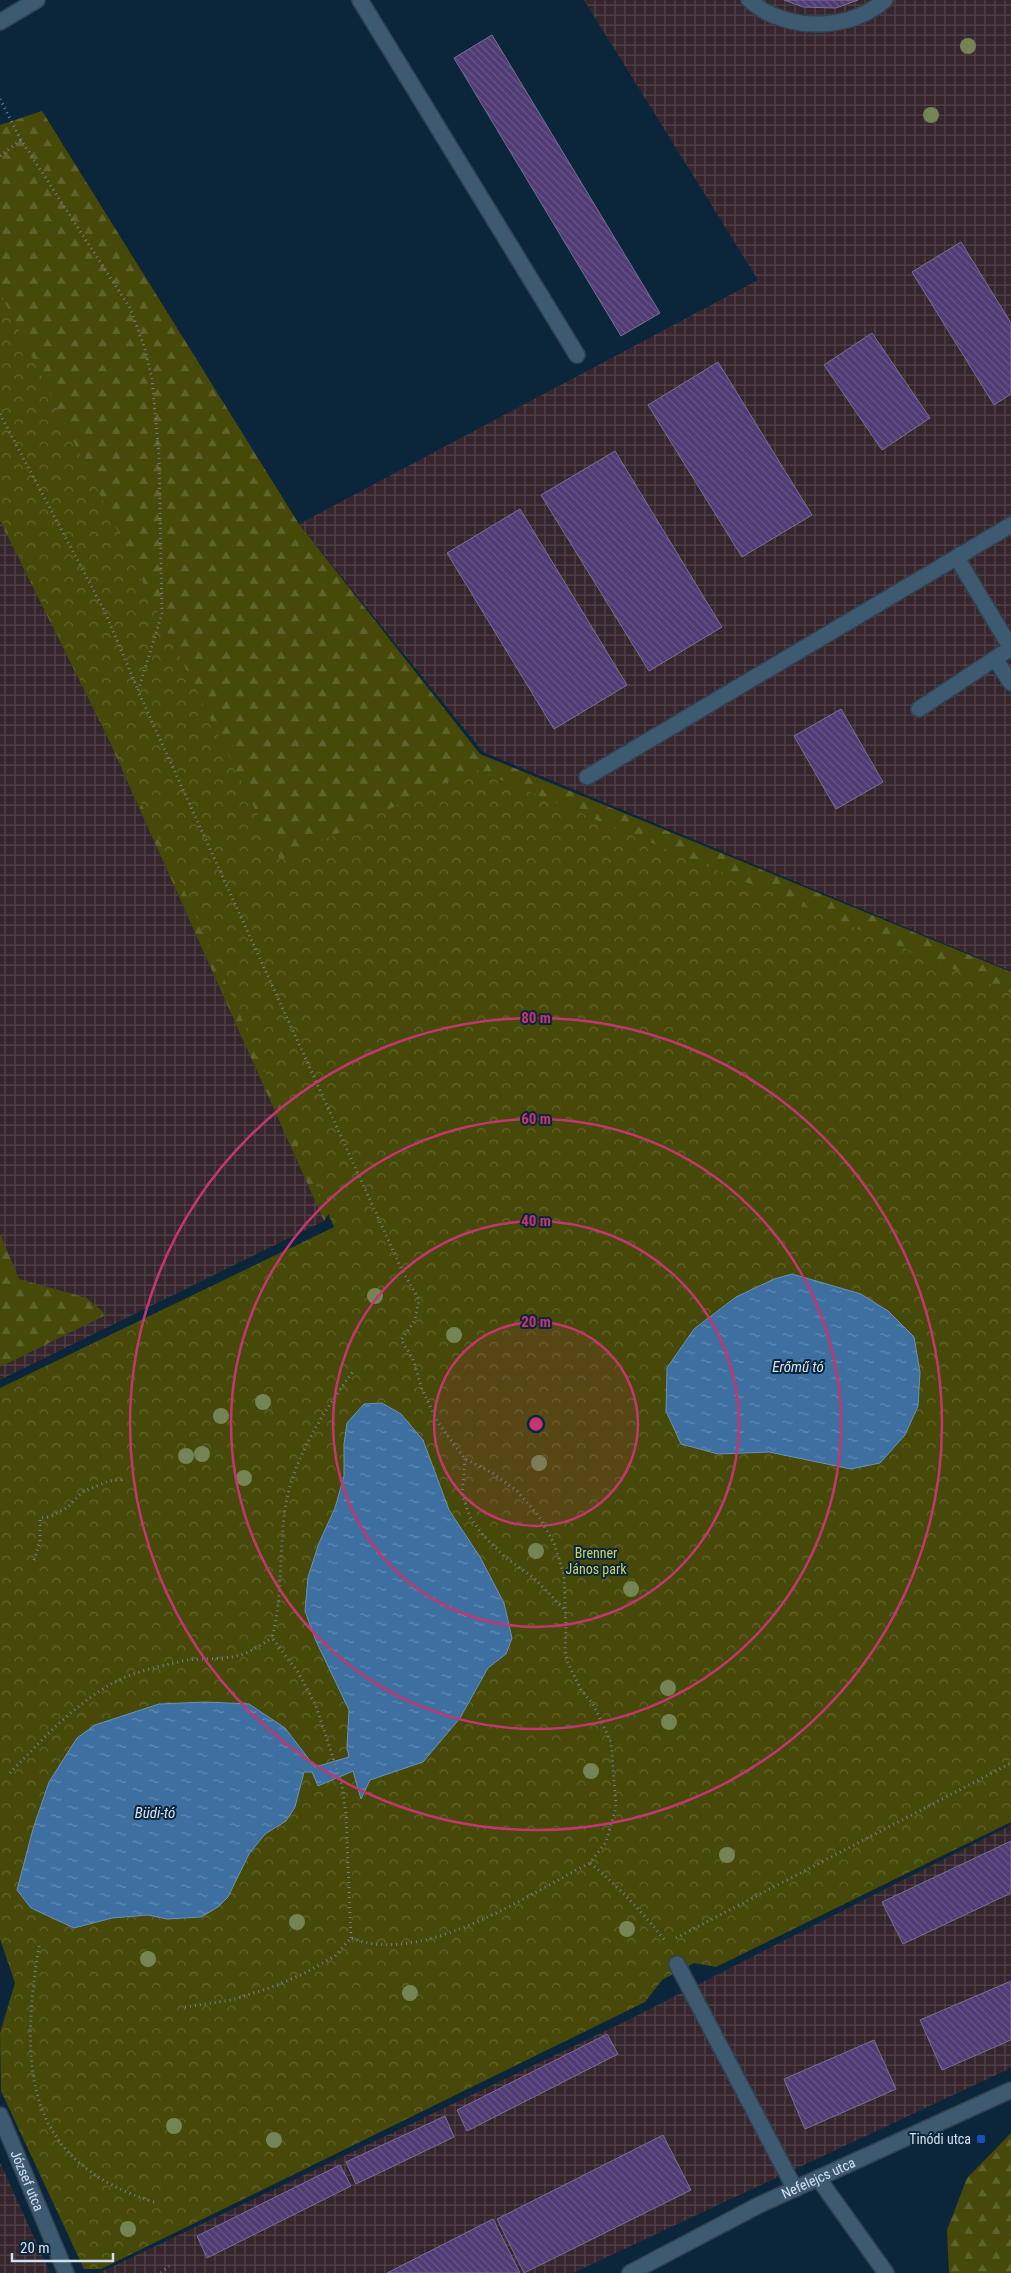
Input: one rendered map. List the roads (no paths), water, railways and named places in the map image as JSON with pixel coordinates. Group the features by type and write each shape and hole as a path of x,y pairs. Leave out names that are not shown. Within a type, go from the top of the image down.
{"street":[{"path":"0,22 37,0"},
{"path":"360,0 577,356"},
{"path":"749,0 768,13 804,24 841,22 875,9 885,0"},
{"path":"587,778 1011,525"},
{"path":"919,709 1011,648 957,558"},
{"path":"995,659 1011,683"},
{"path":"677,1964 795,2189"},
{"name":"Nefelejcs utca","path":"630,2273 759,2205 1011,2090"},
{"name":"József utca","path":"0,2115 66,2273"},
{"path":"818,2178 886,2273"}],"water":[{"name":"Erőmű tó","path":"792,1274 861,1294 888,1311 914,1337 920,1372 918,1406 905,1435 880,1463 851,1469 769,1452 718,1454 681,1444 666,1411 667,1368 694,1329 736,1297 774,1279"},
{"name":"Büdi-tó","path":"382,1403 401,1414 423,1440 449,1510 480,1557 504,1603 512,1638 506,1654 488,1668 460,1718 423,1762 370,1780 361,1799 353,1771 318,1786 312,1772 304,1772 295,1807 286,1821 265,1834 249,1854 228,1897 218,1907 201,1917 167,1919 148,1915 112,1918 74,1928 31,1908 17,1890 33,1829 49,1782 77,1738 95,1725 159,1704 206,1702 249,1704 285,1728 315,1767 349,1757 347,1747 349,1710 316,1641 305,1611 308,1577 319,1543 335,1508 344,1476 344,1444 347,1423 364,1404"}],"place":[{"name":"Tinódi utca","path":"981,2139"}],"park label":[{"name":"Brenner János park","path":"596,1562"}]}
